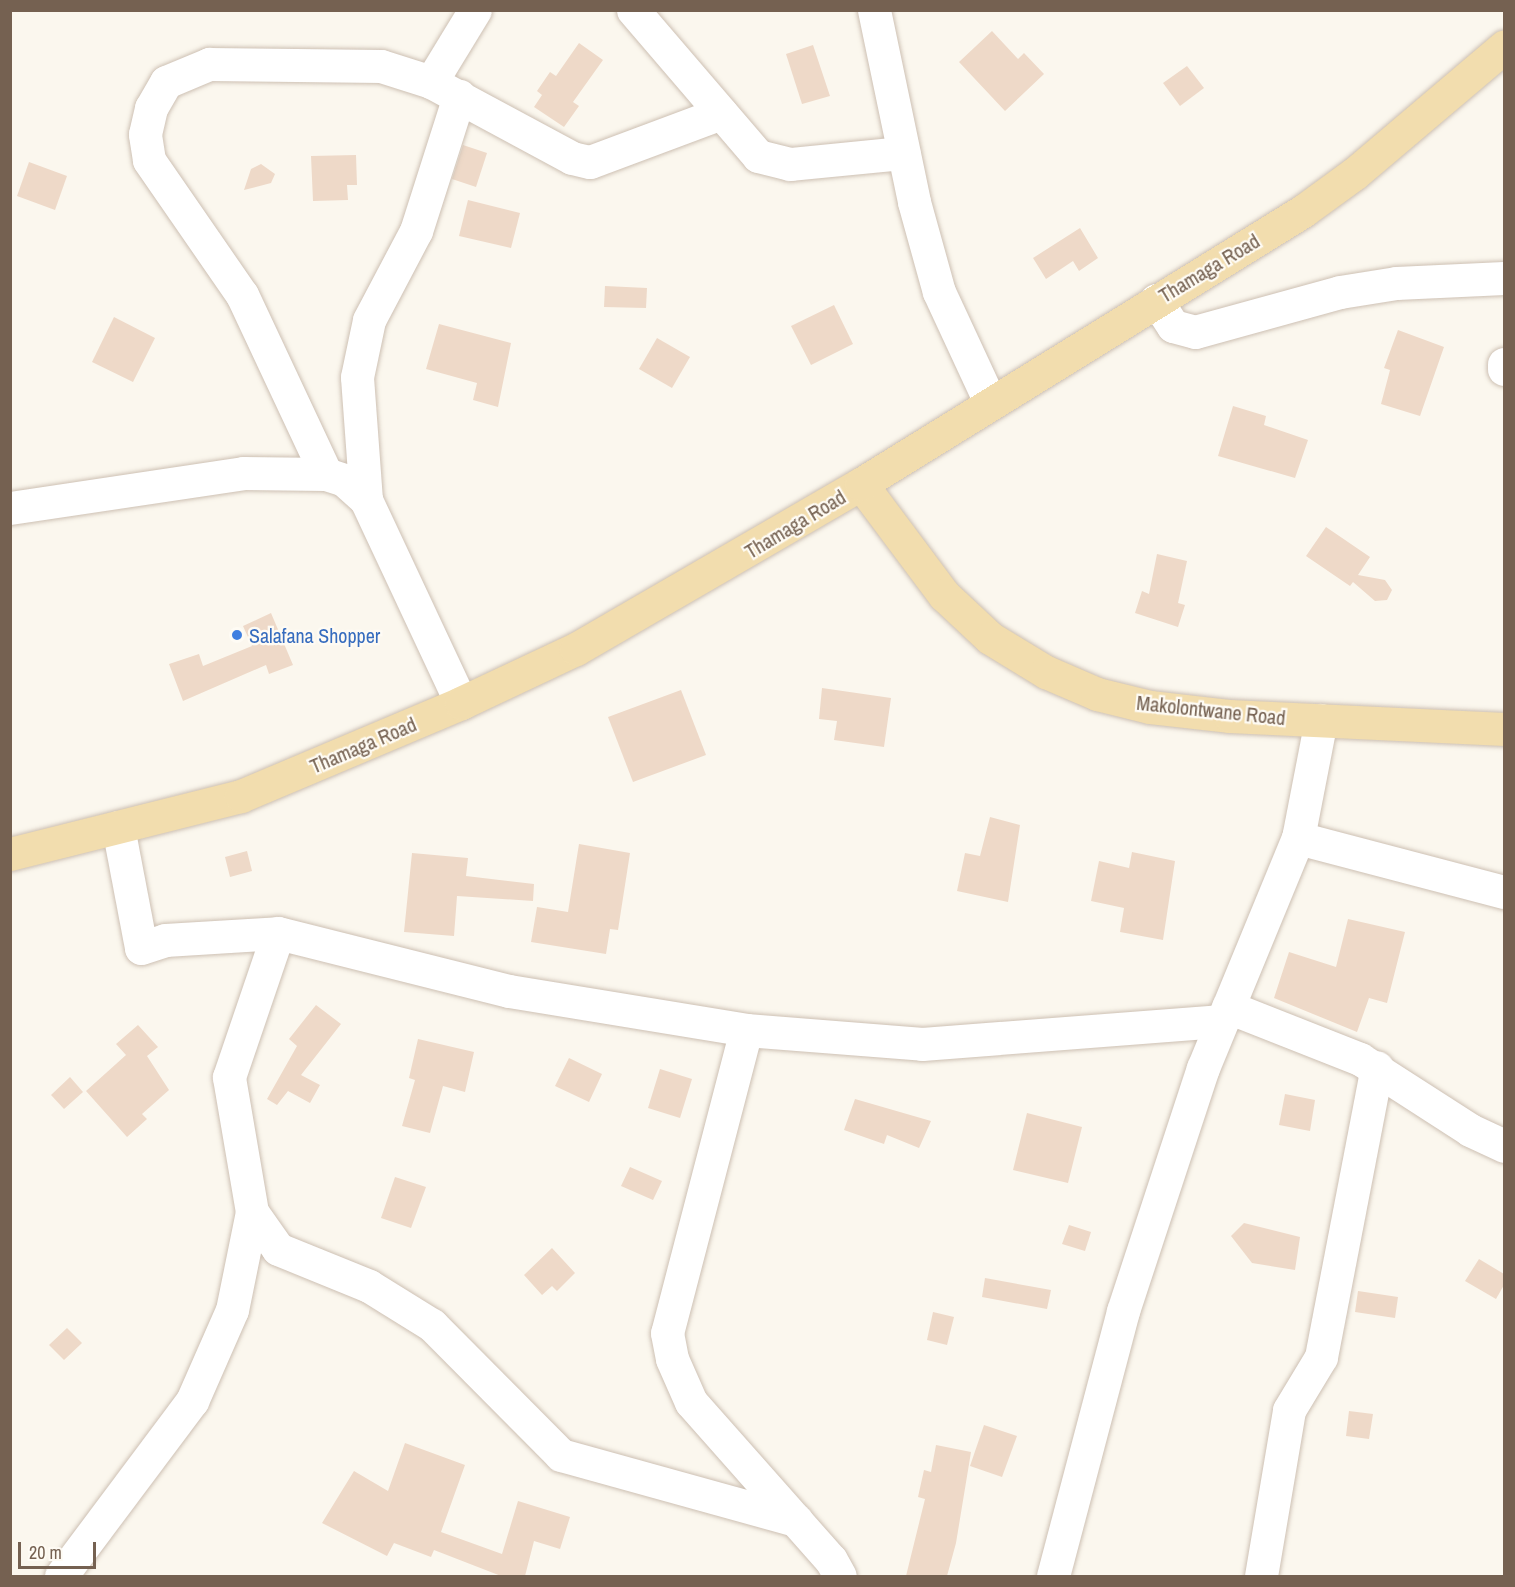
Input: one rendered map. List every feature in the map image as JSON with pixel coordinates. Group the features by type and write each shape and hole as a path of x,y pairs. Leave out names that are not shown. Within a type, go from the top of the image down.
{"main road":[{"name":"Thamaga Road","path":"10,854 242,796 461,703 657,604 861,484 1354,174 1504,47"},
{"name":"Makolontwane Road","path":"861,484 944,595 990,638 1046,672 1097,694 1150,707 1321,720 1504,729"}],"street":[{"path":"461,703 366,500 357,377 369,320 416,231 445,89 475,10"},
{"path":"633,10 758,156 772,163 903,153"},
{"path":"874,10 903,153 939,292 990,402"},
{"path":"326,474 242,295 149,160 145,134 151,108 166,82 209,64 339,62 381,66 445,89 572,158 590,162 721,113"},
{"path":"1156,300 1173,326 1195,332 1363,288 1504,278"},
{"path":"1504,364 1504,369"},
{"path":"10,508 243,473 326,474 344,480 366,500"},
{"path":"1053,1576 1123,1311 1225,1015 1298,838 1321,720"},
{"path":"118,827 141,948 165,940 278,933 509,991 746,1030 922,1044 1225,1015 1377,1067 1470,1130 1504,1146"},
{"path":"1298,838 1504,892"},
{"path":"61,1576 192,1401 232,1310 252,1212 229,1077 278,933"},
{"path":"746,1030 667,1333 672,1359 691,1402 796,1520 840,1576"},
{"path":"1261,1576 1289,1410 1321,1357 1377,1067"},
{"path":"252,1212 278,1249 369,1286 432,1325 561,1455 796,1520"}],"building":[{"path":"992,31 1018,59 1024,53 1044,74 1005,111 959,62"},
{"path":"579,43 603,60 573,102 579,106 564,127 534,107 542,95 537,91 550,72 556,76"},
{"path":"813,45 830,96 802,104 786,54"},
{"path":"1187,66 1204,88 1180,106 1163,83"},
{"path":"463,145 487,153 476,187 452,179"},
{"path":"356,155 357,185 347,185 348,200 313,201 311,156"},
{"path":"29,162 67,176 55,210 17,196"},
{"path":"261,164 275,174 271,183 244,190 251,169"},
{"path":"468,200 520,213 511,248 459,236"},
{"path":"1080,228 1098,258 1079,271 1073,261 1046,279 1033,258"},
{"path":"605,286 647,288 646,308 604,307"},
{"path":"834,305 853,344 811,365 791,326"},
{"path":"114,317 155,338 133,382 92,362"},
{"path":"439,324 511,343 498,407 473,400 477,383 426,369"},
{"path":"1398,330 1444,347 1420,416 1381,404 1390,370 1384,368"},
{"path":"657,338 690,357 672,388 639,369"},
{"path":"1233,406 1266,416 1264,425 1308,440 1295,478 1218,456"},
{"path":"1326,527 1370,557 1358,575 1385,580 1392,590 1387,600 1375,601 1353,582 1350,586 1306,556"},
{"path":"1157,554 1187,561 1178,603 1185,605 1178,627 1135,613 1142,591 1149,594"},
{"path":"271,613 293,665 269,674 266,665 183,701 169,664 199,654 203,666 252,646 243,626"},
{"path":"822,688 891,698 884,747 834,740 837,721 819,719"},
{"path":"681,690 706,755 633,782 608,717"},
{"path":"990,817 1020,825 1008,902 957,891 965,853 980,856"},
{"path":"579,844 630,853 618,930 610,929 606,954 531,942 537,907 568,912"},
{"path":"247,851 252,871 230,877 225,857"},
{"path":"1132,852 1175,861 1163,940 1120,932 1124,908 1091,901 1099,861 1129,868"},
{"path":"412,853 468,858 466,876 534,884 533,901 457,896 454,936 404,932"},
{"path":"1348,919 1405,932 1387,1003 1369,998 1357,1032 1274,998 1289,952 1336,967"},
{"path":"316,1005 341,1024 301,1075 320,1085 310,1103 288,1091 277,1105 267,1099 297,1046 289,1039"},
{"path":"138,1025 158,1047 147,1056 169,1090 142,1114 147,1119 127,1137 86,1091 126,1055 116,1044"},
{"path":"418,1039 474,1052 465,1092 443,1086 430,1133 402,1126 415,1080 409,1078"},
{"path":"569,1058 602,1074 589,1102 555,1086"},
{"path":"660,1069 692,1079 680,1118 648,1108"},
{"path":"70,1077 83,1092 64,1109 51,1095"},
{"path":"1285,1094 1315,1100 1310,1131 1279,1125"},
{"path":"855,1099 931,1121 919,1148 887,1135 884,1144 844,1130"},
{"path":"1027,1113 1082,1127 1068,1183 1013,1170"},
{"path":"630,1167 662,1181 653,1200 621,1186"},
{"path":"395,1177 426,1187 411,1228 381,1218"},
{"path":"1244,1223 1300,1237 1295,1270 1252,1263 1231,1236"},
{"path":"1069,1225 1091,1232 1085,1251 1062,1244"},
{"path":"552,1248 575,1273 557,1291 552,1286 542,1295 524,1275"},
{"path":"1479,1259 1504,1274 1504,1285 1496,1299 1465,1281"},
{"path":"985,1278 1051,1290 1047,1309 982,1297"},
{"path":"1358,1291 1398,1297 1395,1318 1355,1312"},
{"path":"933,1312 954,1317 947,1345 927,1340"},
{"path":"67,1328 82,1343 64,1360 49,1345"},
{"path":"1349,1411 1373,1414 1369,1439 1346,1436"},
{"path":"984,1425 1017,1436 1002,1477 970,1466"},
{"path":"405,1443 465,1465 441,1532 502,1554 518,1501 570,1517 560,1549 534,1541 525,1576 501,1576 434,1550 431,1557 394,1543 387,1556 322,1523 354,1471 388,1491"},
{"path":"936,1445 971,1452 956,1543 947,1576 906,1576 925,1499 918,1497 924,1470 931,1472"}],"place":[{"name":"Salafana Shopper","path":"237,635"}]}
